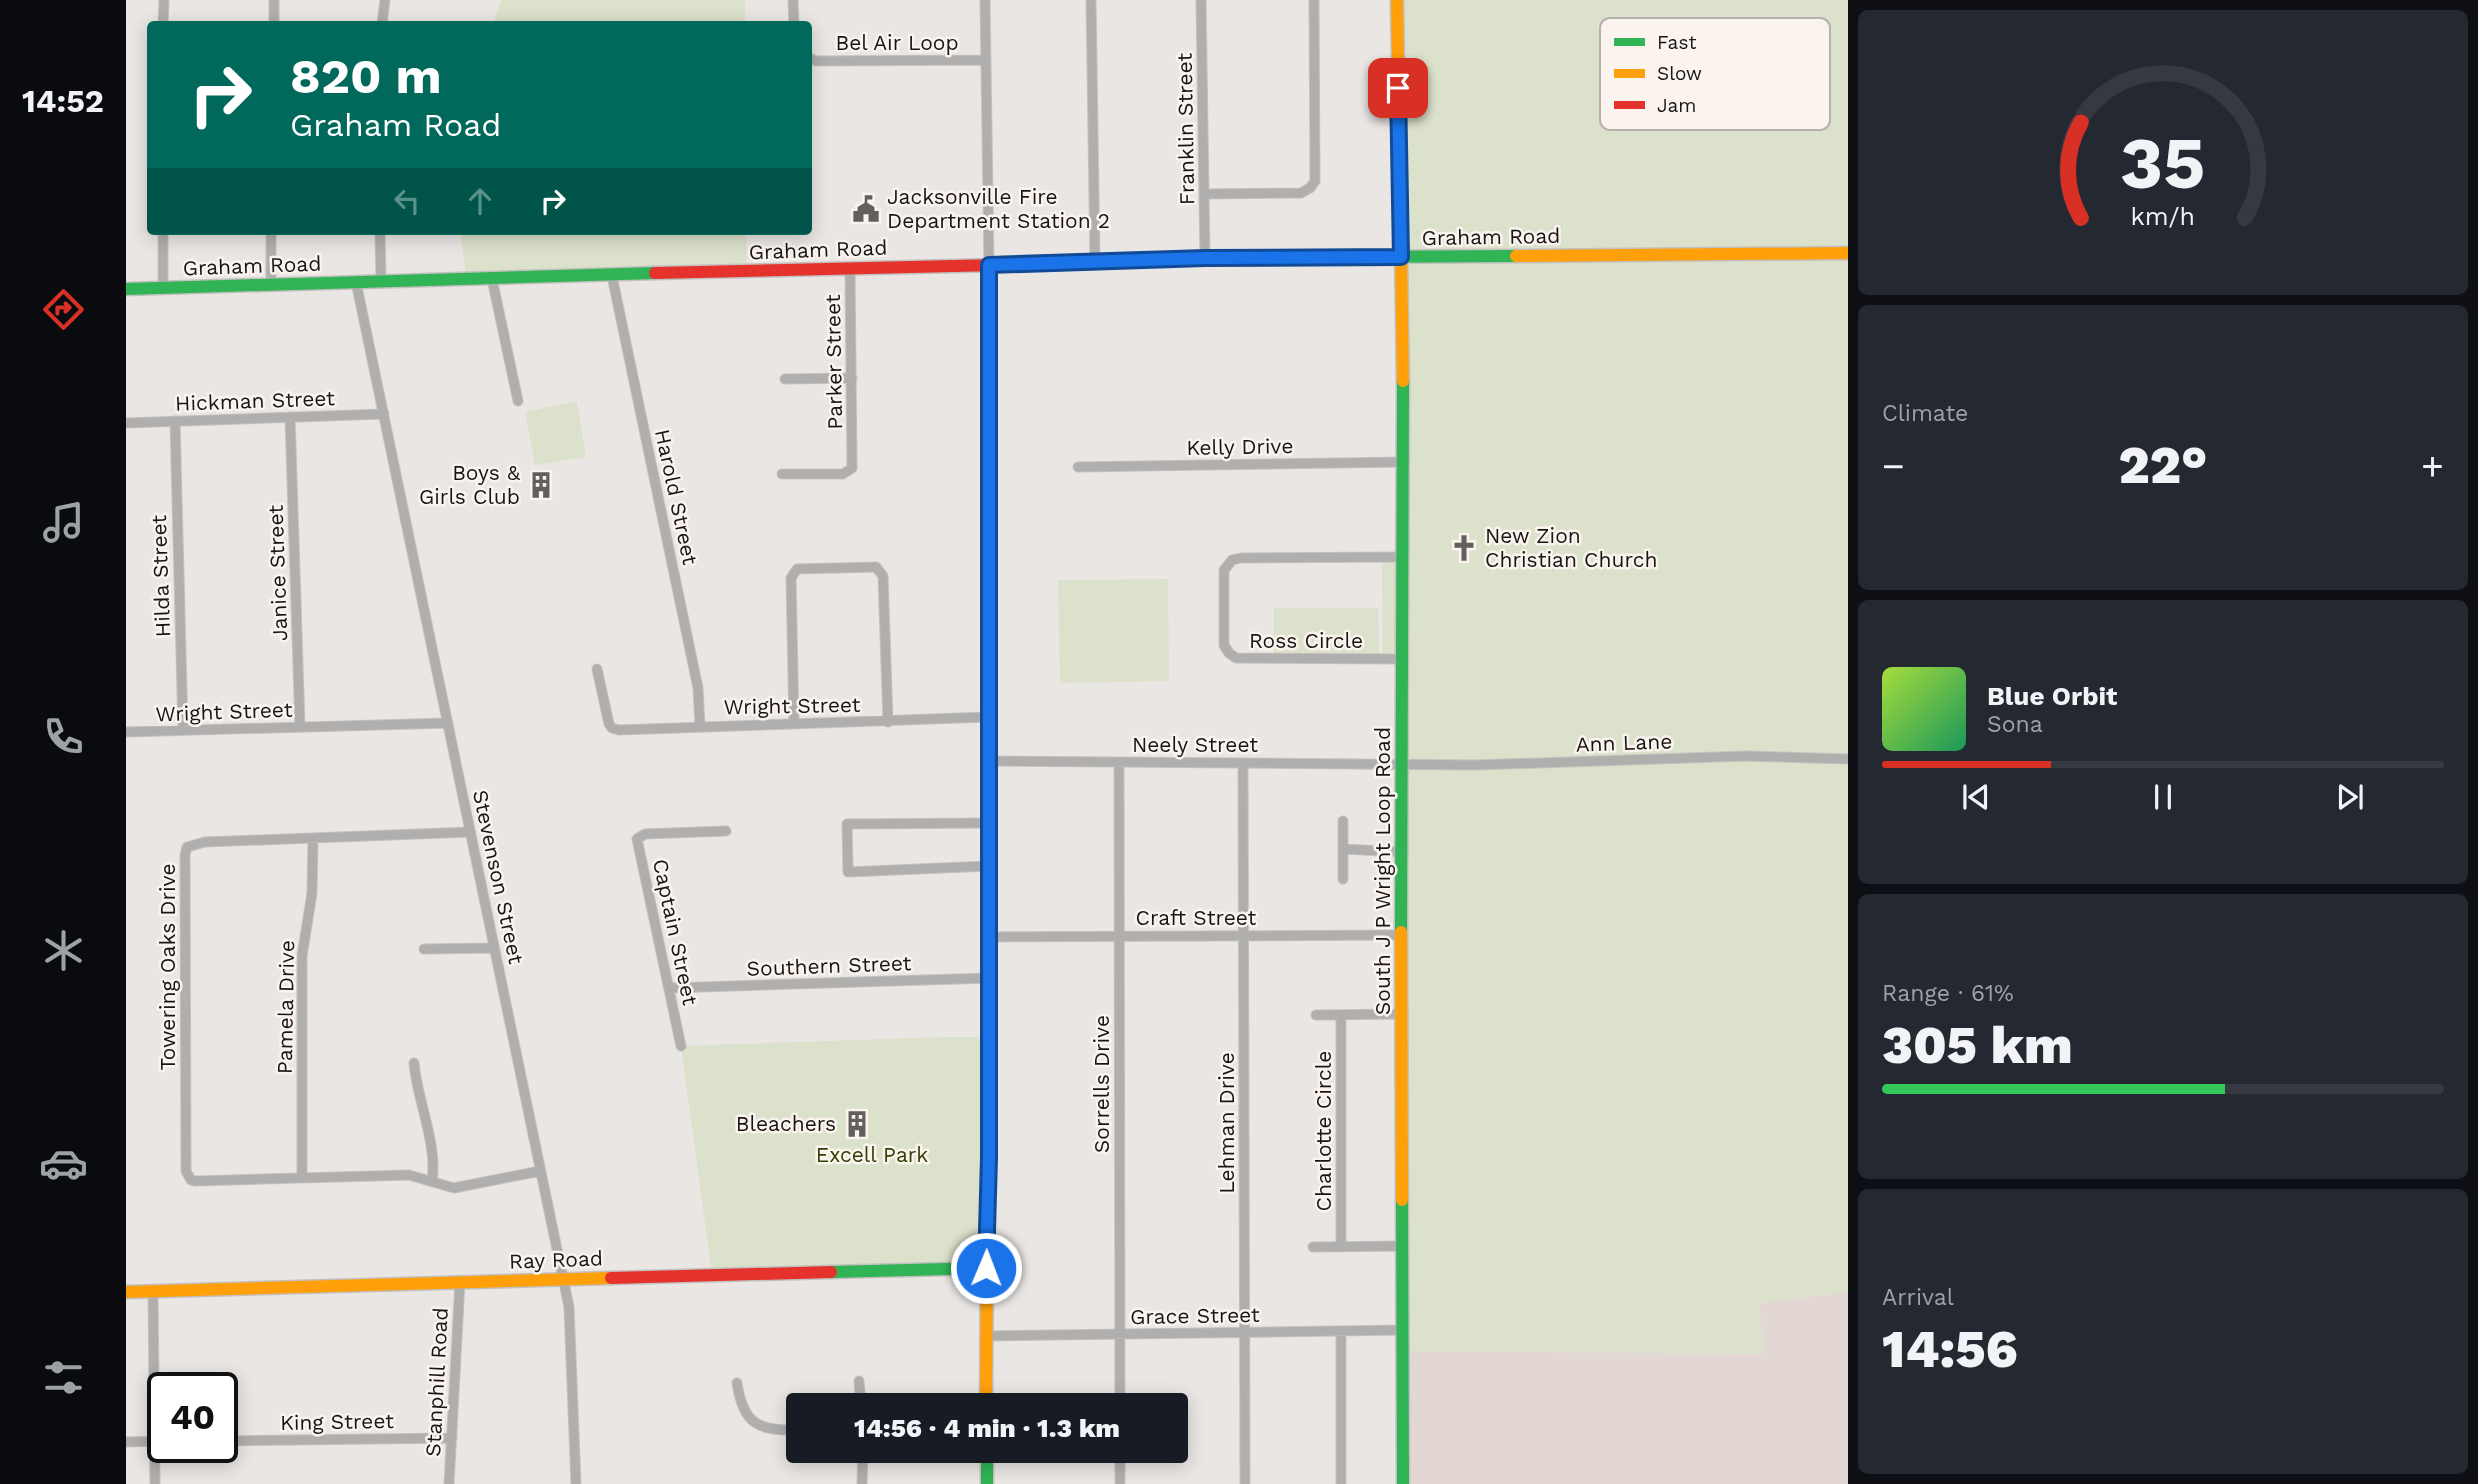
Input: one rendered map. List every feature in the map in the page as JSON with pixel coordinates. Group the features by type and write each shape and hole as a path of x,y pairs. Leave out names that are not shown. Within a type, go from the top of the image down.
{"main road":[{"name":"South J P Wright Loop Road","path":"1397,0 1403,463 1403,1484"},
{"name":"Graham Road","path":"126,289 1205,258 1848,253"},
{"path":"986,1393 989,1157 989,265"},
{"name":"Ray Road","path":"126,1292 986,1268"},
{"path":"987,1463 987,1484"}],"street":[{"path":"163,21 164,0"},
{"path":"274,0 274,21"},
{"path":"382,21 385,0"},
{"path":"793,0 794,21"},
{"path":"985,0 989,265"},
{"path":"1091,0 1095,263"},
{"name":"Franklin Street","path":"1201,0 1205,258"},
{"path":"1205,194 1301,192 1310,188 1315,181 1314,0"},
{"name":"Bel Air Loop","path":"812,59 985,60"},
{"path":"163,235 163,288"},
{"path":"271,235 271,285"},
{"path":"380,235 381,280"},
{"name":"Parker Street","path":"782,474 843,474 852,468 850,268"},
{"name":"Harold Street","path":"612,276 698,688 700,726"},
{"path":"492,279 518,401"},
{"name":"Stevenson Street","path":"356,282 569,1307 576,1484"},
{"path":"785,379 852,378"},
{"name":"Hickman Street","path":"126,423 384,414"},
{"name":"Janice Street","path":"290,417 300,727"},
{"name":"Hilda Street","path":"175,421 183,730"},
{"name":"Kelly Drive","path":"1079,467 1403,463"},
{"name":"Ross Circle","path":"1401,659 1236,658 1224,645 1224,570 1231,560 1241,558 1403,556"},
{"path":"794,724 792,574 797,569 823,568 876,567 883,576 888,722"},
{"name":"Wright Street","path":"597,669 609,724 620,730 988,717"},
{"name":"Wright Street","path":"126,732 448,723"},
{"name":"Ann Lane","path":"1401,763 1475,765 1747,756 1848,759"},
{"name":"Neely Street","path":"988,761 1401,763"},
{"name":"Sorrells Drive","path":"1119,762 1120,1393"},
{"name":"Lehman Drive","path":"1243,763 1245,1484"},
{"path":"1343,821 1343,879"},
{"path":"988,823 847,824 848,872 988,866"},
{"name":"Captain Street","path":"681,1046 638,839 650,834 726,831"},
{"name":"Towering Oaks Drive","path":"302,1177 191,1180 186,1171 186,850 190,845 205,842 470,832"},
{"name":"Pamela Drive","path":"302,1177 302,956 312,893 313,839"},
{"path":"1343,849 1402,852"},
{"name":"Craft Street","path":"989,937 1403,935"},
{"path":"424,949 494,948"},
{"name":"Southern Street","path":"670,988 989,978"},
{"path":"1317,1015 1403,1014"},
{"name":"Charlotte Circle","path":"1341,1015 1341,1247"},
{"path":"414,1063 431,1150 432,1181"},
{"path":"302,1177 409,1175 454,1188 540,1171"},
{"path":"1313,1247 1403,1246"},
{"name":"Stanphill Road","path":"449,1484 460,1282"},
{"path":"153,1291 156,1372"},
{"name":"Grace Street","path":"987,1336 1403,1330"},
{"path":"1341,1331 1341,1484"},
{"path":"859,1381 860,1393"},
{"path":"737,1383 743,1410 754,1423 773,1431 786,1430"},
{"name":"King Street","path":"238,1441 452,1438"},
{"path":"126,1441 147,1441"},
{"path":"155,1484 157,1463"},
{"path":"862,1484 863,1463"},
{"path":"1120,1463 1121,1484"}],"shaded area":[{"path":"1848,1292 1848,1484 1403,1484 1403,1351 1763,1354 1759,1303"}],"green space":[{"path":"501,0 745,0 745,21 494,21"},
{"path":"1397,0 1848,0 1848,1292 1760,1303 1764,1354 1403,1351"},
{"path":"461,235 746,235 747,271 467,280"},
{"path":"577,401 586,457 535,465 525,412"},
{"path":"1382,561 1397,564 1394,655 1383,655"},
{"path":"1168,579 1169,681 1060,683 1058,580"},
{"path":"1274,608 1378,608 1379,654 1274,653"},
{"name":"Excell Park","path":"989,1037 986,1268 712,1275 681,1046"}],"traffic: fast":[{"path":"1087,263 1205,258 1516,256"},
{"path":"126,289 655,273"},
{"path":"1401,932 1403,381"},
{"path":"989,498 989,926"},
{"path":"1402,1200 1403,1484"},
{"path":"831,1272 986,1268"},
{"path":"987,1463 987,1484"}],"traffic: slow":[{"path":"1397,0 1403,381"},
{"path":"1516,256 1848,253"},
{"path":"986,1393 989,926"},
{"path":"1401,932 1402,1200"},
{"path":"126,1292 611,1278"}],"traffic: jam":[{"path":"655,273 1087,263"},
{"path":"989,265 989,498"},
{"path":"611,1278 831,1272"}],"place":[{"name":"Jacksonville Fire Department Station 2","path":"866,209"},
{"name":"Boys & Girls Club","path":"541,485"},
{"name":"New Zion Christian Church","path":"1464,548"},
{"name":"Bleachers","path":"857,1124"}],"route":[{"path":"986,1268 989,1157 989,265 1205,258 1401,257 1398,88"}]}
